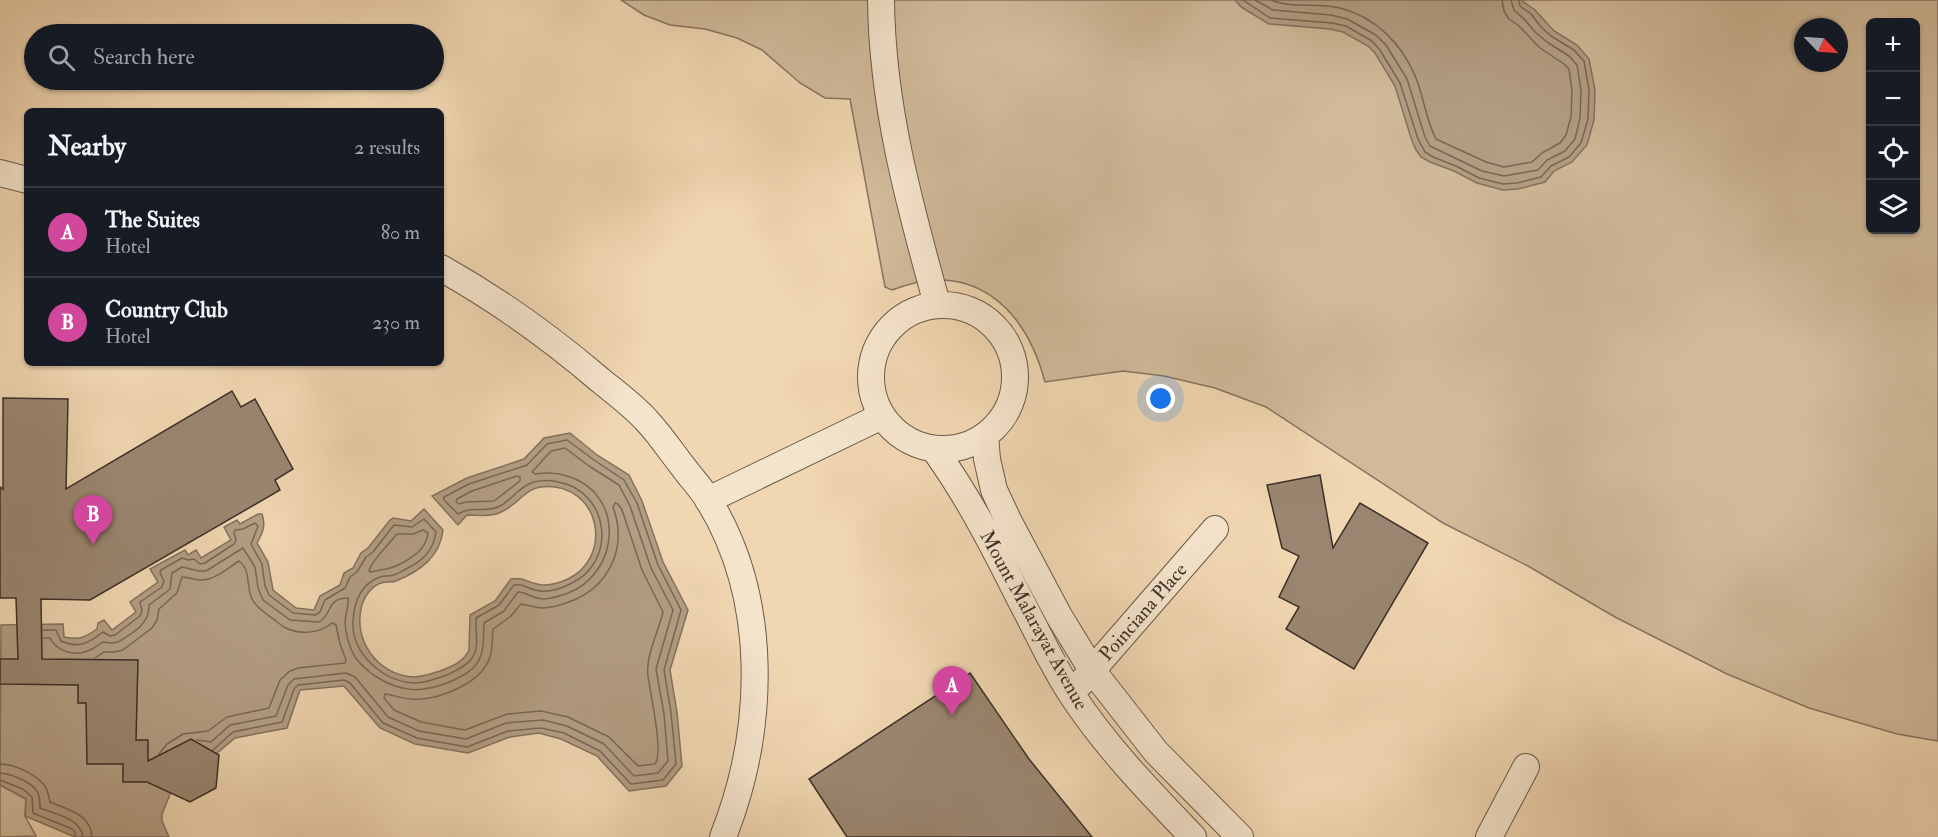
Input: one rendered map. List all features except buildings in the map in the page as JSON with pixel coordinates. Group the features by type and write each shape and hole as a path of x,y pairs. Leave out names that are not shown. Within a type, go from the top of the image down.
{"street":[{"path":"881,0 881,33 892,124 908,200 937,304"},
{"path":"0,172 24,179"},
{"path":"444,270 524,321 578,360 648,422 708,501 732,547 744,588 754,640 755,701 743,778 723,837"},
{"path":"937,304 960,306 982,315 1000,331 1011,351 1016,374 1013,398 1002,419 985,436 970,444 952,449 934,449 914,444 896,433 882,416 872,393 871,368 878,345 892,324 913,310 937,304"},
{"path":"708,501 882,416"},
{"name":"Mount Malarayat Avenue","path":"985,436 987,459 994,490 1059,616 1092,670 1156,752 1240,837"},
{"name":"Mount Malarayat Avenue","path":"934,449 991,540 1049,656 1071,694 1124,764 1193,837"},
{"name":"Poinciana Place","path":"1071,694 1215,529"},
{"path":"1489,837 1526,767"}],"shaded area":[{"path":"621,0 1938,0 1938,741 1897,734 1809,708 1727,674 1615,617 1528,566 1443,523 1266,407 1215,388 1164,376 1123,371 1045,382 1036,355 1024,331 1009,311 991,296 970,285 947,280 921,282 892,290 885,287 850,99 825,98 800,83 762,50 737,38 705,29 670,25 644,15"},
{"path":"0,785 26,799 25,816 36,836 0,837"}],"water":[{"path":"1235,0 1521,0 1535,10 1554,31 1577,45 1589,59 1595,90 1594,120 1587,145 1572,162 1554,171 1545,182 1518,189 1503,190 1477,183 1421,157 1412,141 1395,86 1375,53 1368,46 1343,32 1330,29 1269,24 1241,7"},
{"path":"570,433 597,455 629,475 642,501 663,562 688,610 670,670 682,766 666,786 629,791 597,756 561,739 539,733 510,737 468,753 415,744 380,728 344,686 300,690 287,728 235,738 171,792 162,814 162,821 169,837 75,837 25,816 26,799 0,785 1,625 63,624 64,637 74,638 82,638 89,634 97,629 98,623 104,620 112,630 136,612 130,602 158,582 150,569 185,550 188,555 196,550 201,558 231,540 224,527 237,520 240,524 258,514 262,514 264,526 257,543 268,562 273,590 296,608 314,610 320,596 340,585 344,573 353,568 361,553 368,548 390,520 393,518 411,521 424,509 443,530 438,548 421,568 413,573 393,582 378,584 371,589 362,605 361,630 370,653 388,670 400,675 423,676 457,664 469,650 470,615 495,601 511,579 522,579 545,585 568,579 581,570 590,557 595,543 595,528 591,514 583,502 571,492 555,487 536,488 507,509 496,514 467,515 458,525 432,496 467,478 524,459 544,438"}],"place":[{"name":"Country Club","path":"93,545"},
{"name":"The Suites","path":"952,716"}]}
